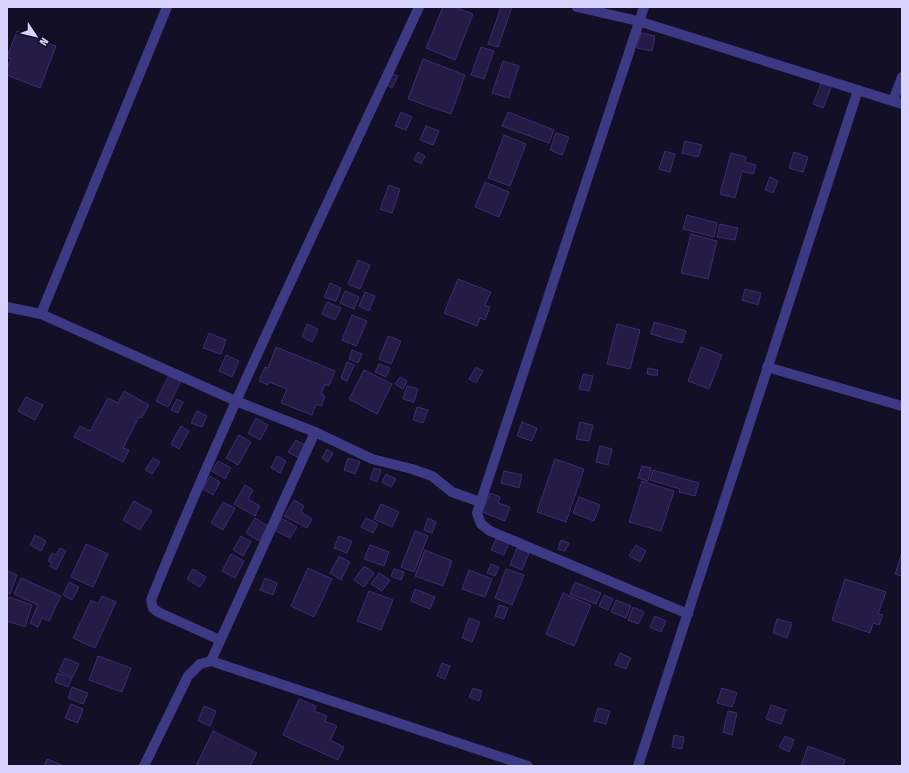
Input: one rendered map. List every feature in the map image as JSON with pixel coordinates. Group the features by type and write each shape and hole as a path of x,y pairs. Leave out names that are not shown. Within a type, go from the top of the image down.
{"street":[{"path":"41,314 167,7"},
{"path":"220,640 158,612 153,608 152,600 184,518 236,401 419,7"},
{"path":"577,7 638,22 898,103 902,77"},
{"path":"644,7 477,513 481,524 490,531 688,614"},
{"path":"638,766 858,90"},
{"path":"7,307 41,314 236,401 315,432 372,459 412,469 432,476 452,492 480,502"},
{"path":"768,367 902,406"},
{"path":"211,661 315,432"},
{"path":"144,766 188,676 200,664 211,661 528,766"}],"building":[{"path":"443,7 454,7 473,14 455,60 426,48"},
{"path":"501,7 512,7 498,47 488,44"},
{"path":"17,31 56,46 40,88 7,75 7,68 11,59 7,57"},
{"path":"641,33 655,36 652,51 637,48"},
{"path":"481,47 494,51 484,79 471,75"},
{"path":"423,59 465,75 451,114 408,99"},
{"path":"503,61 519,66 509,98 492,93"},
{"path":"390,73 398,76 392,88 385,84"},
{"path":"822,81 832,85 823,108 813,104"},
{"path":"401,112 412,117 406,130 395,126"},
{"path":"508,112 554,130 549,143 502,126"},
{"path":"426,126 439,131 433,145 420,140"},
{"path":"556,133 569,137 562,155 550,150"},
{"path":"504,135 526,144 510,186 488,178"},
{"path":"685,141 702,145 698,157 682,153"},
{"path":"665,151 675,154 670,172 659,169"},
{"path":"418,152 425,156 421,164 414,160"},
{"path":"794,152 808,157 803,172 789,168"},
{"path":"731,153 746,157 745,162 756,165 753,174 742,171 735,198 720,194"},
{"path":"770,177 778,181 773,193 765,190"},
{"path":"485,182 509,192 499,217 475,207"},
{"path":"389,185 400,189 392,213 380,209"},
{"path":"687,215 717,223 714,237 683,229"},
{"path":"720,224 738,228 735,240 717,237"},
{"path":"691,234 717,241 708,279 681,273"},
{"path":"358,260 370,265 360,289 348,284"},
{"path":"458,279 491,292 485,305 490,307 485,320 480,318 477,326 444,313"},
{"path":"330,283 341,288 336,301 324,297"},
{"path":"745,289 761,293 758,305 742,300"},
{"path":"345,291 359,297 354,309 340,303"},
{"path":"365,292 375,296 369,311 359,306"},
{"path":"327,302 341,308 335,320 322,314"},
{"path":"352,315 367,321 356,346 342,340"},
{"path":"654,322 686,331 682,343 651,334"},
{"path":"307,324 318,329 312,342 302,337"},
{"path":"617,324 640,330 630,369 607,364"},
{"path":"209,333 226,340 221,354 203,348"},
{"path":"388,336 401,341 391,364 379,359"},
{"path":"276,347 335,371 329,386 325,384 321,394 325,396 321,406 316,404 312,415 281,403 287,389 269,382 268,385 259,381 265,367 268,368"},
{"path":"701,347 722,355 709,389 688,381"},
{"path":"352,350 362,354 358,363 349,359"},
{"path":"226,355 239,361 232,377 219,371"},
{"path":"347,362 354,365 347,381 341,378"},
{"path":"379,364 390,368 386,377 375,372"},
{"path":"476,367 483,371 476,383 469,379"},
{"path":"648,368 658,370 657,376 647,374"},
{"path":"364,370 392,384 377,414 349,399"},
{"path":"583,374 593,376 589,391 579,389"},
{"path":"169,375 181,381 168,407 156,401"},
{"path":"400,377 407,381 403,389 395,384"},
{"path":"407,386 418,389 414,402 403,399"},
{"path":"124,391 149,405 141,418 139,417 123,448 129,450 123,462 74,437 80,426 90,431 108,398 118,403"},
{"path":"26,397 43,405 35,420 18,411"},
{"path":"177,399 183,402 178,413 171,410"},
{"path":"417,407 428,410 423,423 413,420"},
{"path":"197,411 207,416 202,427 191,423"},
{"path":"256,418 268,425 260,440 248,433"},
{"path":"522,422 537,428 532,441 517,436"},
{"path":"580,422 593,425 589,441 576,439"},
{"path":"181,426 189,431 179,449 171,444"},
{"path":"239,435 251,442 238,465 226,458"},
{"path":"296,440 306,446 299,458 288,452"},
{"path":"600,446 612,449 608,465 596,462"},
{"path":"327,449 333,453 328,462 322,458"},
{"path":"277,456 286,461 280,473 271,468"},
{"path":"153,458 160,462 152,474 145,470"},
{"path":"348,458 360,462 355,474 344,470"},
{"path":"555,459 584,469 566,522 537,512"},
{"path":"218,461 231,468 225,479 212,471"},
{"path":"642,466 651,468 648,481 638,478"},
{"path":"374,468 381,470 377,482 370,479"},
{"path":"653,470 699,483 695,496 679,492 680,489 650,480"},
{"path":"504,471 522,475 519,488 501,483"},
{"path":"386,474 396,479 391,487 382,482"},
{"path":"210,476 220,482 213,495 203,489"},
{"path":"642,481 674,491 661,531 629,522"},
{"path":"245,485 253,490 248,499 260,506 255,516 234,504"},
{"path":"490,493 500,497 498,503 510,507 505,521 482,512"},
{"path":"579,497 600,505 594,521 573,513"},
{"path":"294,500 304,506 301,512 312,519 307,528 284,516"},
{"path":"134,501 152,511 140,530 123,520"},
{"path":"223,502 235,508 223,530 211,523"},
{"path":"381,504 399,512 392,527 374,519"},
{"path":"255,518 268,526 259,541 246,533"},
{"path":"281,518 297,527 290,538 274,530"},
{"path":"366,518 378,524 373,533 361,527"},
{"path":"428,518 436,522 432,533 424,530"},
{"path":"415,531 428,536 414,572 401,567"},
{"path":"35,535 46,541 41,551 30,545"},
{"path":"241,536 251,542 243,556 233,550"},
{"path":"339,536 352,541 347,553 334,548"},
{"path":"496,539 509,543 504,555 491,550"},
{"path":"561,540 569,543 565,551 558,549"},
{"path":"86,544 108,554 93,587 71,577"},
{"path":"370,545 389,552 384,566 364,559"},
{"path":"636,545 646,551 640,562 629,556"},
{"path":"60,548 66,551 56,570 50,566 52,563 48,561 52,553 56,555"},
{"path":"517,548 529,553 522,570 510,565"},
{"path":"425,550 452,561 443,586 415,576"},
{"path":"902,552 902,576 895,574"},
{"path":"231,554 244,561 235,578 222,571"},
{"path":"339,556 350,562 341,580 330,573"},
{"path":"491,564 499,567 495,576 487,573"},
{"path":"364,566 374,573 364,587 354,580"},
{"path":"308,568 332,579 314,617 291,606"},
{"path":"193,569 206,577 200,587 187,579"},
{"path":"394,569 404,572 401,580 391,576"},
{"path":"506,569 524,575 512,605 495,598"},
{"path":"469,570 492,579 485,597 462,589"},
{"path":"7,571 17,575 10,594 7,593"},
{"path":"379,573 390,580 382,591 371,584"},
{"path":"21,578 61,596 49,621 42,618 38,627 30,623 38,605 14,594"},
{"path":"265,578 277,583 273,595 260,590"},
{"path":"845,579 886,592 878,614 883,615 879,625 873,623 870,633 832,620"},
{"path":"69,582 79,587 72,600 63,595"},
{"path":"575,582 601,593 596,604 570,594"},
{"path":"415,589 435,597 430,609 411,601"},
{"path":"369,591 393,600 381,630 357,621"},
{"path":"563,593 591,605 574,646 546,634"},
{"path":"604,595 613,599 608,610 599,606"},
{"path":"102,596 116,602 95,648 73,638 91,600 98,604"},
{"path":"9,597 32,605 25,627 7,621 7,602"},
{"path":"616,600 631,606 626,618 611,612"},
{"path":"499,605 508,608 504,619 495,616"},
{"path":"633,607 644,612 638,624 628,620"},
{"path":"655,616 666,621 661,632 650,627"},
{"path":"469,618 480,622 472,642 462,638"},
{"path":"777,619 792,623 787,638 773,633"},
{"path":"620,653 631,658 626,669 615,665"},
{"path":"98,656 131,668 122,692 89,680"},
{"path":"65,658 79,664 73,677 59,671"},
{"path":"442,663 450,666 445,679 437,676"},
{"path":"58,673 72,678 68,687 55,682"},
{"path":"72,687 88,693 83,704 68,698"},
{"path":"473,688 482,691 479,701 469,697"},
{"path":"722,688 737,693 732,707 717,703"},
{"path":"299,699 316,706 314,711 327,716 325,721 337,726 330,740 344,747 338,760 283,735"},
{"path":"71,704 83,709 78,723 65,718"},
{"path":"771,705 786,710 781,724 766,719"},
{"path":"204,706 216,711 210,726 198,721"},
{"path":"598,708 610,711 606,724 594,721"},
{"path":"728,711 737,713 732,735 723,732"},
{"path":"213,731 257,753 250,766 196,766"},
{"path":"674,735 684,737 682,749 672,747"},
{"path":"785,736 794,740 789,752 779,747"},
{"path":"808,746 845,760 843,766 801,766"},
{"path":"47,759 64,766 44,766"}]}
